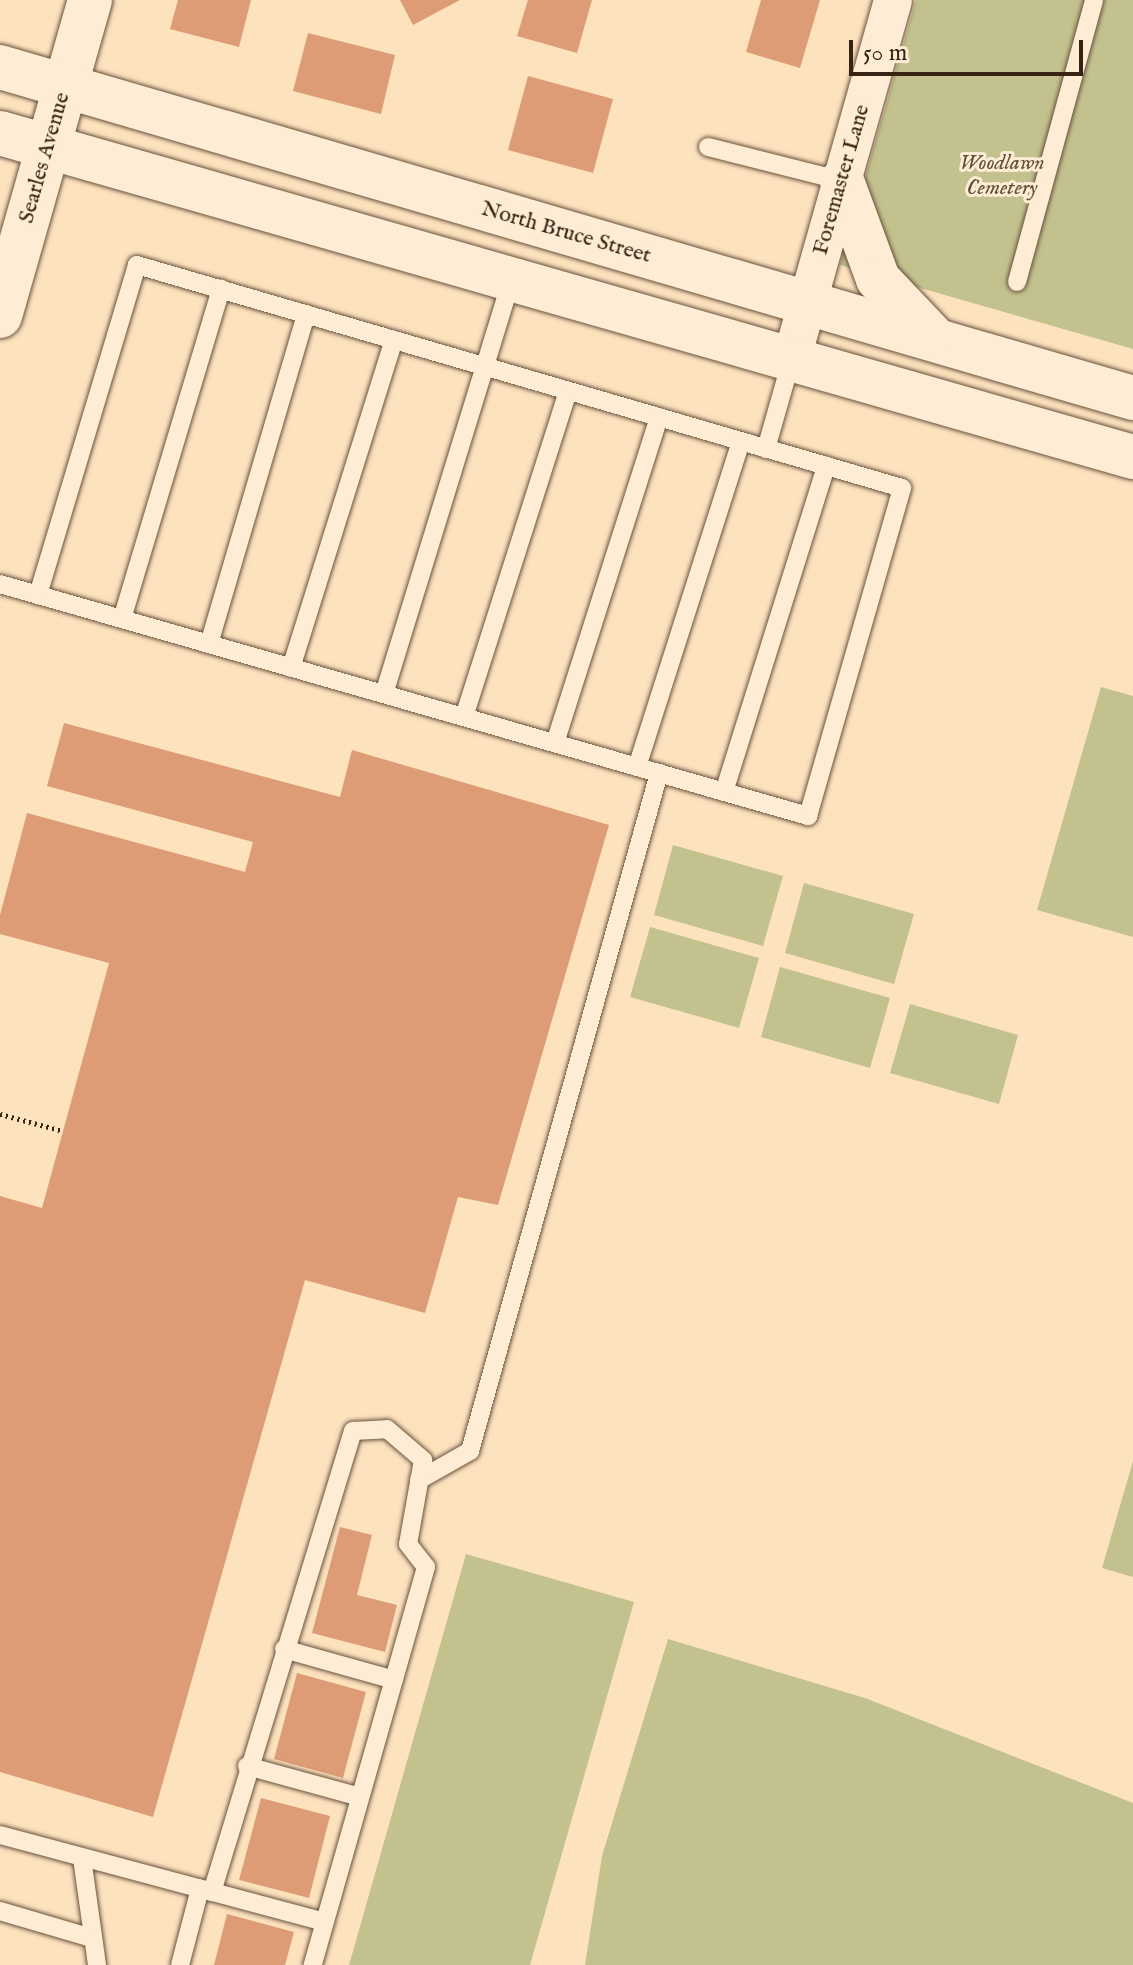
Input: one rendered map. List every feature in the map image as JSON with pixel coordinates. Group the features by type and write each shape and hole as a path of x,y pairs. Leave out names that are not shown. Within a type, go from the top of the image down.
{"main road":[{"name":"Searles Avenue","path":"0,316 90,0"},
{"name":"North Bruce Street","path":"0,67 1133,398"},
{"path":"0,133 511,282 1133,457"},
{"path":"842,181 878,279 939,342"}],"street":[{"name":"Foremaster Lane","path":"791,361 893,0"}],"lane":[{"path":"1017,282 1094,0"},
{"path":"708,147 842,181"},
{"path":"0,584 38,595 209,644 291,668 808,816 902,488 137,265 38,595"},
{"path":"384,694 511,282"},
{"path":"122,619 221,289"},
{"path":"209,644 306,314"},
{"path":"291,668 394,340"},
{"path":"766,449 791,361"},
{"path":"464,717 568,391"},
{"path":"555,743 659,417"},
{"path":"637,767 741,441"},
{"path":"724,792 826,466"},
{"path":"419,1480 470,1451 659,773"},
{"path":"180,1965 247,1766 353,1431 387,1429 423,1460 408,1544 426,1567 313,1965"},
{"path":"284,1649 394,1680"},
{"path":"247,1766 360,1797"},
{"path":"0,1835 325,1922"},
{"path":"82,1858 97,1965"},
{"path":"0,1911 92,1938"}],"path":[{"path":"0,1114 63,1131"}],"green space":[{"name":"Woodlawn Cemetery","path":"916,0 1133,0 1133,349 840,265"},
{"path":"1101,687 1133,696 1133,937 1037,910"},
{"path":"673,845 783,876 763,946 654,915"},
{"path":"804,883 914,914 894,984 785,953"},
{"path":"650,927 759,958 739,1028 630,997"},
{"path":"780,967 890,998 870,1068 761,1037"},
{"path":"910,1004 1018,1035 999,1104 890,1073"},
{"path":"1133,1461 1133,1577 1102,1568"},
{"path":"466,1554 634,1602 530,1965 349,1965"},
{"path":"668,1639 865,1698 1133,1803 1133,1965 585,1965 602,1856"}],"building":[{"path":"178,0 251,0 239,47 170,29"},
{"path":"400,0 460,0 413,25"},
{"path":"528,0 592,0 577,53 517,36"},
{"path":"761,0 820,0 800,68 746,52"},
{"path":"308,33 395,55 381,114 293,91"},
{"path":"528,76 613,99 593,173 508,150"},
{"path":"64,723 340,797 352,750 609,825 498,1205 458,1197 425,1313 305,1280 153,1817 0,1772 0,1196 42,1208 109,963 0,934 0,915 27,813 245,872 253,842 47,786"},
{"path":"340,1527 372,1535 357,1595 397,1605 385,1652 312,1633"},
{"path":"297,1673 366,1692 343,1778 274,1759"},
{"path":"261,1798 330,1816 309,1898 239,1880"},
{"path":"227,1914 294,1932 285,1965 214,1965"}]}
